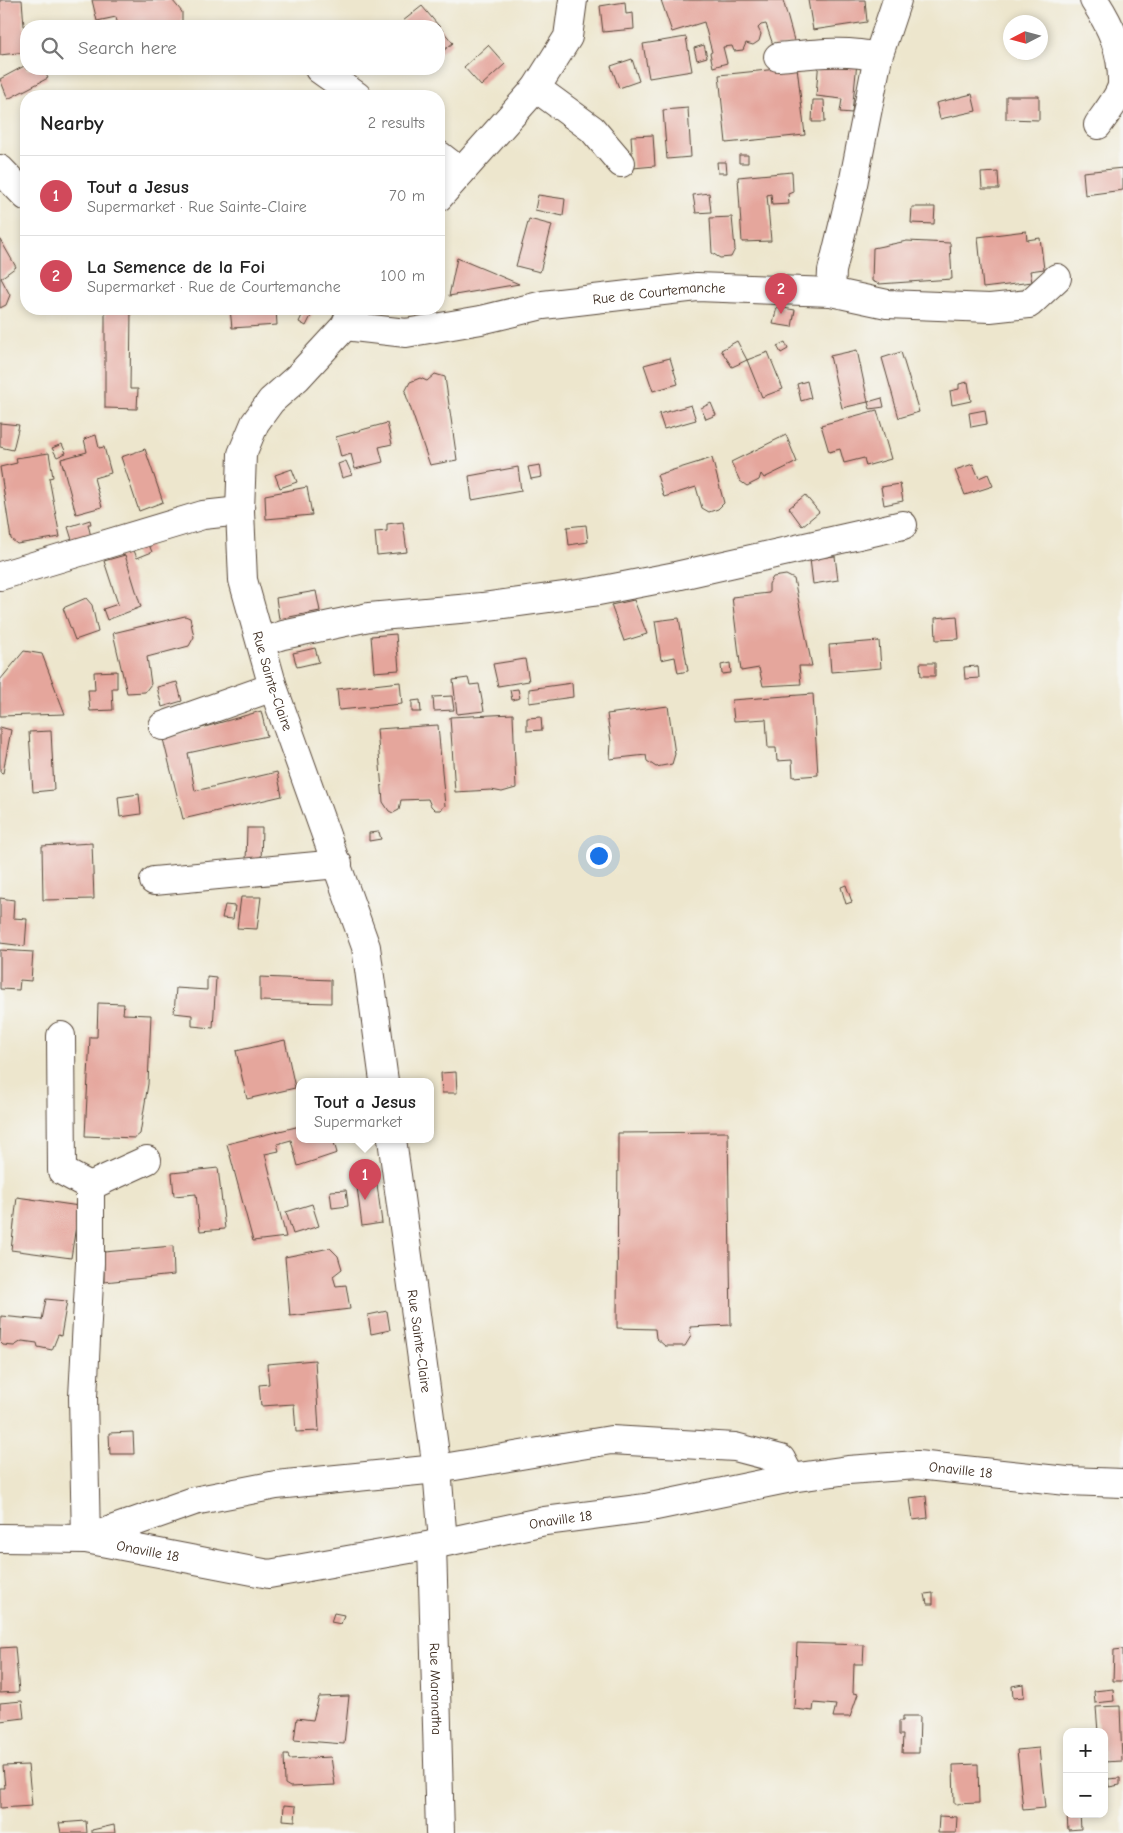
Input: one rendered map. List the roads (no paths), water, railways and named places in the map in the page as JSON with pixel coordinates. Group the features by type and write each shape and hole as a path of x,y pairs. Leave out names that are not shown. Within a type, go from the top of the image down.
{"street":[{"path":"445,190 536,88 568,37 573,0"},
{"path":"831,292 832,271 853,184 878,57 897,0"},
{"path":"1094,0 1109,23 1121,48 1122,87 1098,125"},
{"path":"778,57 831,52 862,53 878,57"},
{"path":"327,75 349,90"},
{"path":"536,88 592,129 621,164"},
{"path":"445,160 461,172"},
{"path":"0,169 20,190"},
{"name":"Rue de Courtemanche","path":"349,317 406,333 482,320 544,305 688,288 831,292 887,304 974,307 1029,304 1056,278"},
{"name":"Rue Sainte-Claire","path":"349,317 297,378 271,401 255,423 242,454 240,511 243,580 273,687 338,864 366,947 384,1078"},
{"path":"0,576 203,515 240,511"},
{"path":"261,642 284,635 369,618 482,608 593,592 676,576 903,525"},
{"path":"163,726 273,687"},
{"path":"154,881 338,864"},
{"path":"61,1036 62,1171 90,1186"},
{"name":"Rue Sainte-Claire","path":"393,1143 437,1469 438,1544"},
{"path":"90,1186 147,1160"},
{"path":"90,1186 90,1264 83,1397 86,1539 203,1499 276,1484 437,1469 612,1440 736,1447 781,1459 791,1478"},
{"name":"Onaville 18","path":"0,1538 86,1539 269,1574 438,1544 545,1521 646,1508 791,1478 848,1470 917,1465 1067,1481 1123,1483"},
{"name":"Rue Maranatha","path":"438,1544 440,1833"}],"place":[{"name":"La Semence de la Foi","path":"781,314"},
{"name":"Tout a Jesus","path":"365,1200"}]}
